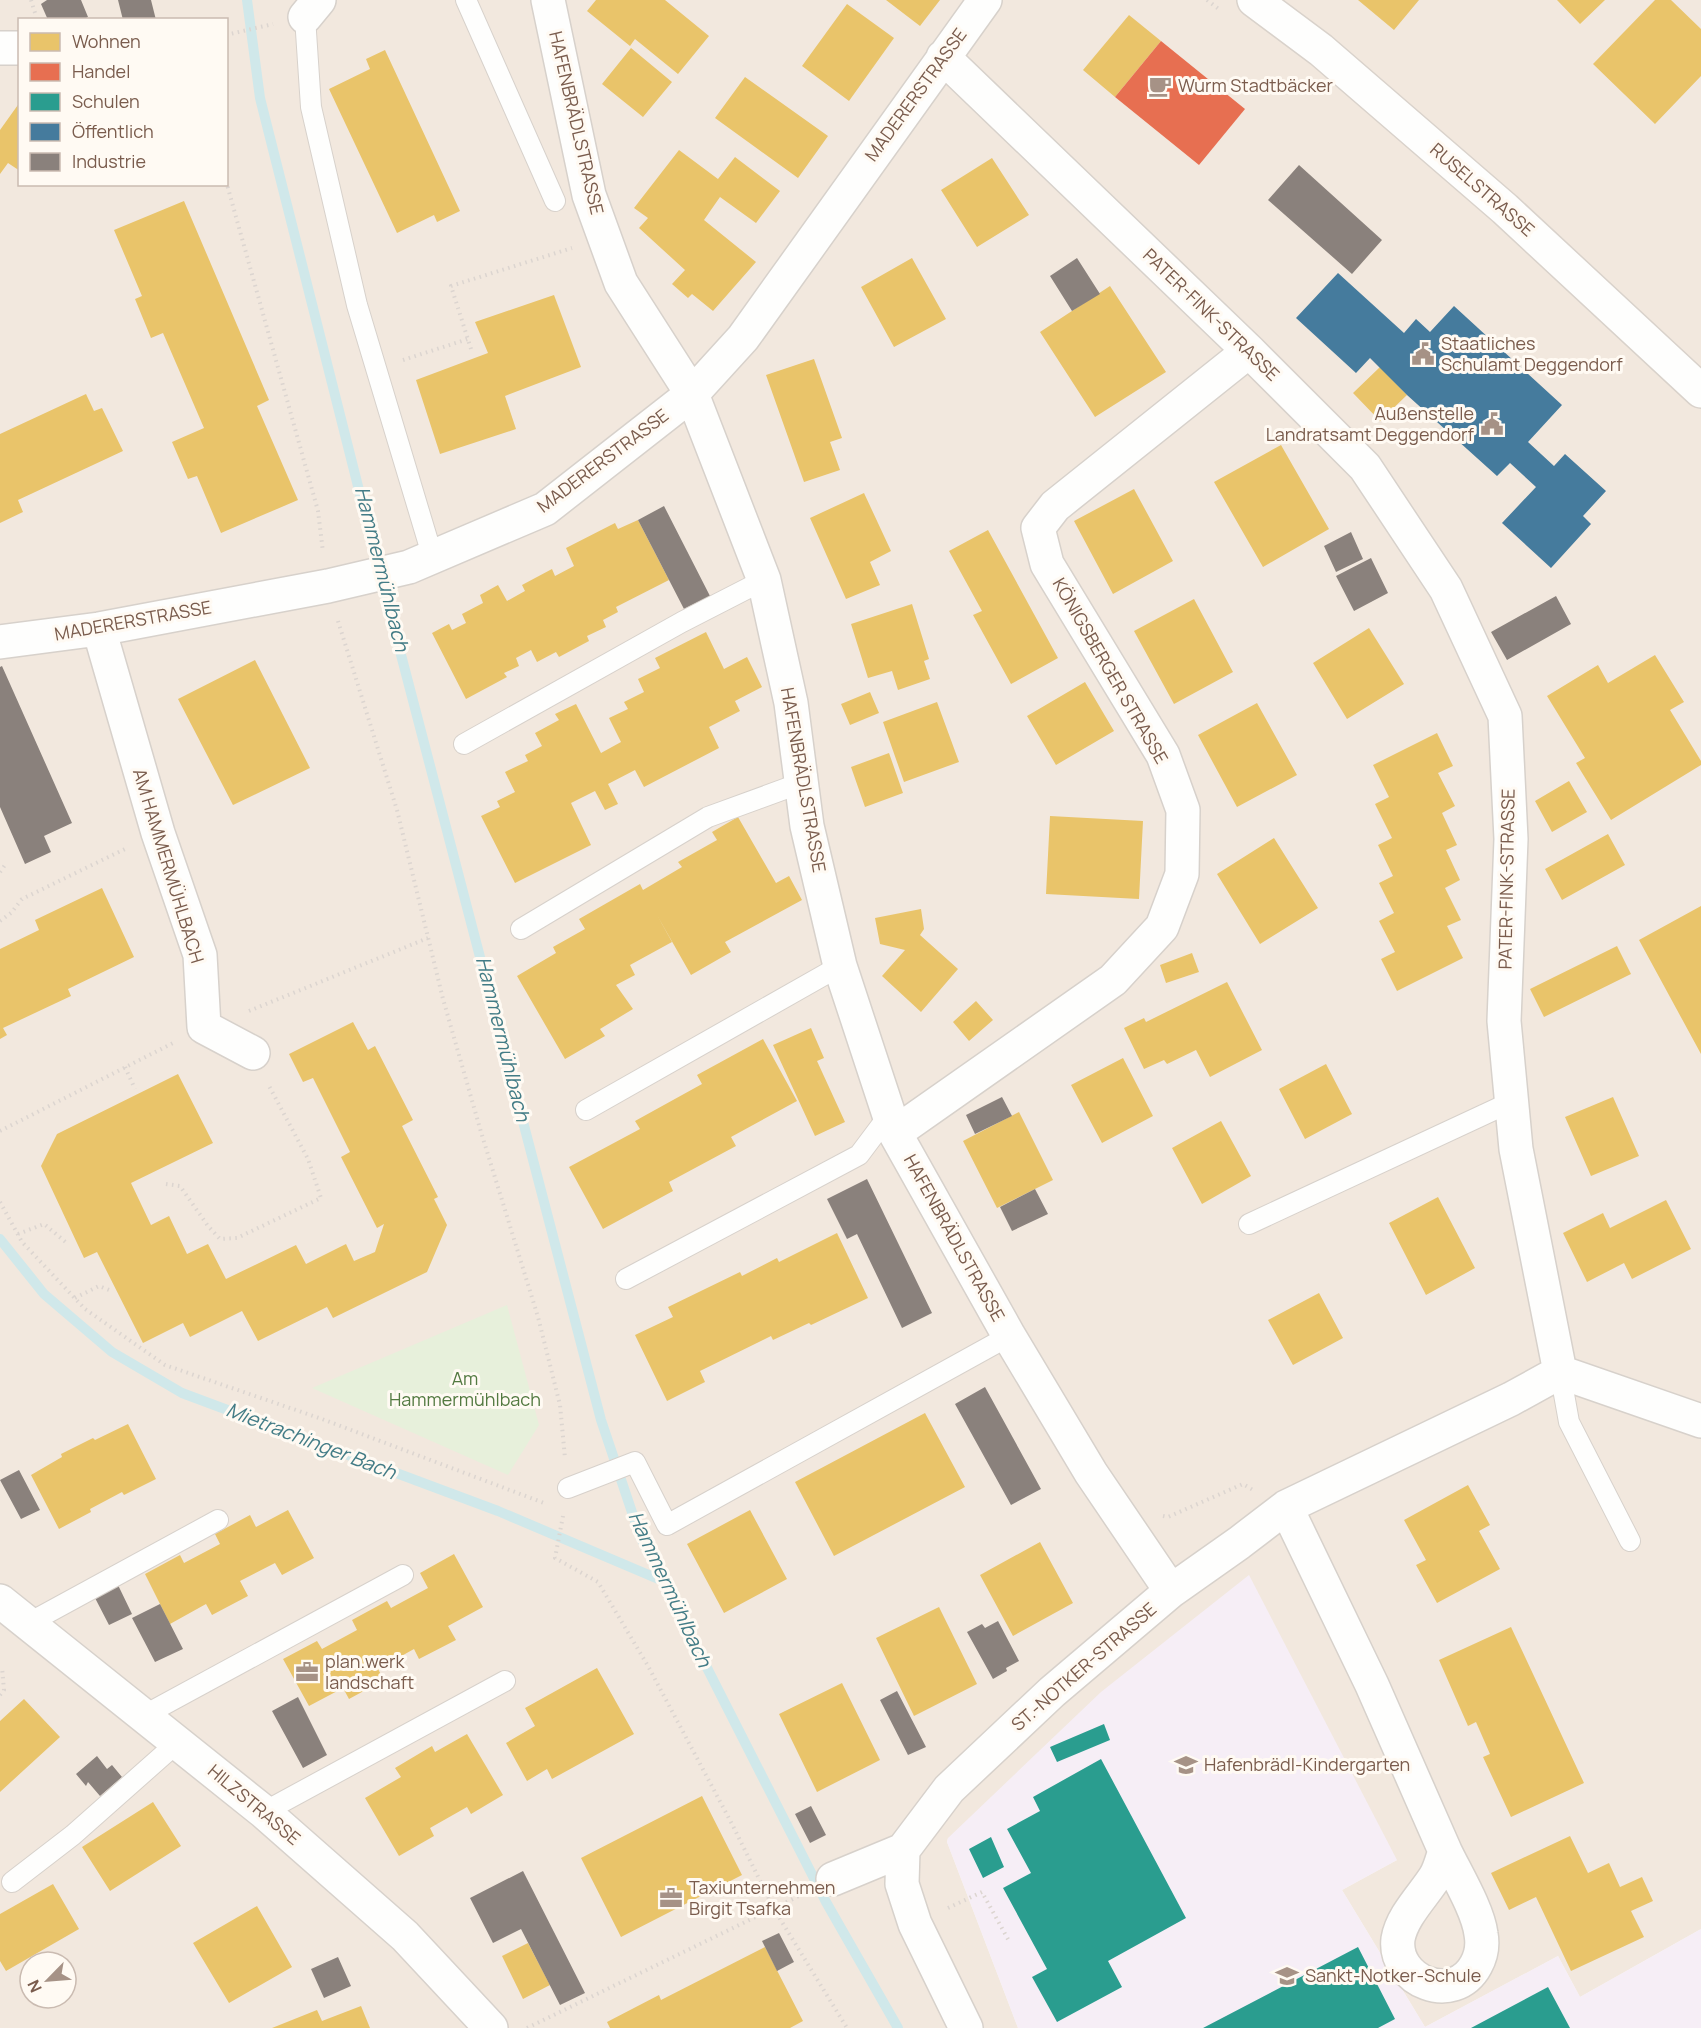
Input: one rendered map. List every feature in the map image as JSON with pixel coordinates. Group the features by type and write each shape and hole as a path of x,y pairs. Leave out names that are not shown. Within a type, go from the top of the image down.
{"street":[{"name":"HAFENBRÄDLSTRASSE","path":"548,0 589,195 604,238 621,283 692,394 764,580 791,703 807,826 840,966 892,1124 1009,1336 1091,1473 1171,1591"},
{"name":"MADERERSTRASSE","path":"0,642 99,628 333,584 421,562 545,509 692,394 743,338 985,0"},
{"name":"RUSELSTRASSE","path":"1254,0 1321,50 1505,209 1701,391"},
{"path":"0,48 18,48"},
{"name":"PATER-FINK-STRASSE","path":"943,57 1249,351 1365,467 1446,589 1505,716 1511,839 1504,1021 1516,1149 1560,1372"},
{"name":"KÖNIGSBERGER STRASSE","path":"892,1124 1113,980 1162,927 1182,874 1183,810 1163,755 1047,564 1038,528 1055,506 1249,351"},
{"name":"AM HAMMERMÜHLBACH","path":"99,628 158,833 200,955 204,1026"},
{"path":"204,1026 253,1053"},
{"path":"1560,1372 1701,1421"},
{"name":"ST.-NOTKER-STRASSE","path":"903,1850 949,1790 1052,1692 1171,1591 1286,1508 1511,1399 1560,1372"},
{"path":"1286,1508 1372,1685 1445,1851"},
{"name":"HILZSTRASSE","path":"0,1601 264,1812 405,1936 491,2028"},
{"path":"833,1878 903,1850 902,1884 915,1924 966,2028"}],"lane":[{"path":"466,0 555,201"},
{"path":"301,13 311,107 357,305 376,369 421,562"},
{"path":"464,744 682,622 764,580"},
{"path":"521,929 708,817 801,783"},
{"path":"586,1110 840,966"},
{"path":"1249,1224 1512,1102"},
{"path":"626,1279 859,1155 892,1124"},
{"path":"568,1488 635,1462 667,1525 1009,1336"},
{"path":"1560,1372 1569,1422 1630,1540"},
{"path":"29,1623 218,1520"},
{"path":"143,1716 403,1575"},
{"path":"264,1812 505,1681"},
{"path":"12,1882 73,1835 178,1742"}],"path":[{"path":"31,0 37,18"},
{"path":"228,34 301,13"},
{"path":"227,186 318,511 333,584 397,810 443,999 538,1317 560,1405 568,1488 555,1558 598,1582 648,1666 732,1824 774,1909 847,2028"},
{"path":"471,349 451,286 604,238"},
{"path":"376,369 468,339"},
{"path":"0,921 11,914 22,899 158,833"},
{"path":"0,872 5,864"},
{"path":"0,1131 204,1026 258,1008 429,938"},
{"path":"166,1184 180,1186 220,1239 237,1238 321,1198 308,1160 253,1053"},
{"path":"125,1067 135,1089"},
{"path":"0,1202 22,1242 85,1309 165,1365 333,1424 564,1511"},
{"path":"18,1233 44,1224 68,1244"},
{"path":"75,1298 99,1286 109,1290"},
{"path":"1113,1504 1168,1517 1243,1484 1286,1508"},
{"path":"0,1695 4,1690 2,1667"},
{"path":"915,1924 982,1892 1009,1941"},
{"path":"527,2028 774,1909"}],"shaded area":[{"path":"0,0 1701,0 1701,1929 1580,1997 1558,1956 1425,2027 1342,1890 1397,1860 948,1838 947,1842 1018,2028 0,2028"},
{"name":"Hafenbrädl-Kindergarten","path":"1249,1575 1397,1860 1342,1890 1425,2027 1558,1956 1580,1997 1701,1929 1701,2028 1018,2028 947,1842 948,1838 1101,1692"}],"green space":[{"name":"Am Hammermühlbach","path":"507,1305 539,1425 508,1475 312,1388"}],"building: Wohnen":[{"path":"596,0 665,0 709,36 678,74 635,39 630,46 587,11"},
{"path":"886,0 940,0 920,26"},
{"path":"1358,0 1419,0 1394,30"},
{"path":"1557,0 1605,0 1580,24"},
{"path":"1655,0 1671,0 1701,29 1701,76 1655,124 1593,64"},
{"path":"847,4 894,38 849,101 802,66"},
{"path":"1129,15 1161,41 1115,97 1083,70"},
{"path":"631,48 672,82 643,117 602,84"},
{"path":"385,50 460,211 437,222 434,215 397,233 329,89 370,69 366,59"},
{"path":"745,77 828,136 798,178 715,118"},
{"path":"18,105 18,170 8,163 0,174 0,130"},
{"path":"679,150 718,179 735,157 780,191 756,223 720,197 704,220 756,262 713,311 692,294 688,298 672,284 685,270 639,228 648,218 634,208"},
{"path":"992,158 1029,215 977,247 941,190"},
{"path":"184,201 269,400 257,406 298,500 221,533 197,476 188,479 172,442 204,428 163,333 151,338 135,299 142,296 114,230"},
{"path":"912,258 946,319 894,347 861,287"},
{"path":"1110,286 1166,372 1095,417 1040,332"},
{"path":"554,295 581,367 505,396 516,429 440,454 416,380 488,353 475,322"},
{"path":"814,359 842,438 830,442 840,470 804,482 766,375"},
{"path":"1380,367 1407,395 1380,421 1353,393"},
{"path":"86,394 94,411 102,408 123,451 18,500 23,512 0,523 0,434"},
{"path":"1281,445 1329,529 1263,567 1214,482"},
{"path":"1134,489 1173,561 1113,594 1074,521"},
{"path":"864,493 891,551 870,562 880,585 846,599 810,518"},
{"path":"638,520 669,580 616,607 618,612 603,620 606,627 587,636 589,641 559,657 556,652 537,662 531,650 516,658 519,666 504,673 507,677 466,699 432,633 449,624 452,630 466,623 462,614 483,603 480,595 498,585 507,601 525,591 522,585 552,569 555,576 574,566 566,548 615,523 618,529"},
{"path":"988,530 1058,658 1011,684 973,615 982,611 949,551"},
{"path":"1194,599 1233,672 1174,704 1134,631"},
{"path":"912,604 929,659 924,661 930,679 898,690 892,671 868,678 851,624"},
{"path":"1369,628 1404,684 1347,719 1313,663"},
{"path":"706,632 724,669 747,657 762,687 735,701 740,711 709,727 719,748 644,787 635,770 608,784 618,804 605,810 595,791 571,803 591,845 515,883 481,816 500,807 497,801 515,792 505,772 528,761 525,755 542,746 535,733 559,720 555,714 576,704 601,753 621,742 609,718 628,709 624,702 644,692 638,679 660,668 655,658"},
{"path":"1655,655 1684,702 1670,710 1701,761 1701,765 1611,820 1576,763 1585,758 1547,696 1598,665 1608,683"},
{"path":"255,660 310,768 233,805 178,699"},
{"path":"1085,682 1114,731 1056,765 1027,716"},
{"path":"870,692 879,713 850,725 841,704"},
{"path":"937,702 959,762 904,782 883,722"},
{"path":"1257,703 1297,775 1237,807 1198,735"},
{"path":"1437,733 1453,766 1438,773 1455,806 1442,813 1457,845 1446,850 1460,880 1445,888 1461,920 1447,926 1463,958 1397,991 1381,959 1395,952 1379,921 1394,913 1379,883 1393,876 1378,845 1392,838 1375,804 1389,797 1373,765"},
{"path":"889,753 903,793 865,807 851,767"},
{"path":"1569,781 1587,812 1552,832 1535,801"},
{"path":"1050,816 1143,821 1139,899 1046,894"},
{"path":"738,817 776,883 789,876 802,900 725,942 731,952 691,975 657,915 672,942 630,965 635,975 616,985 633,1009 600,1029 605,1036 565,1059 517,976 556,953 553,947 585,929 579,919 640,884 643,890 682,867 678,862 717,840 712,832"},
{"path":"1608,834 1625,865 1562,900 1545,869"},
{"path":"1274,838 1318,908 1260,944 1217,874"},
{"path":"102,888 134,957 68,989 71,996 3,1028 7,1035 0,1039 0,949 39,930 35,920"},
{"path":"1701,906 1701,1054 1639,940"},
{"path":"921,909 924,929 920,935 958,969 921,1012 882,976 905,950 880,944 875,918"},
{"path":"1617,946 1631,974 1544,1017 1530,989"},
{"path":"1192,953 1199,972 1166,983 1160,965"},
{"path":"1227,982 1262,1050 1210,1077 1196,1050 1167,1064 1164,1060 1144,1069 1124,1028 1144,1018 1146,1022"},
{"path":"976,1001 993,1020 969,1041 953,1022"},
{"path":"353,1022 368,1050 375,1046 413,1120 402,1126 438,1197 434,1199 447,1225 427,1272 333,1318 327,1307 258,1341 242,1311 190,1337 183,1323 143,1343 97,1252 84,1258 41,1166 57,1134 178,1074 213,1143 131,1183 151,1225 169,1216 187,1254 208,1244 226,1279 296,1245 306,1264 346,1244 354,1261 375,1252 384,1224 377,1228 341,1157 350,1152 313,1078 303,1082 289,1054"},
{"path":"811,1028 824,1058 817,1061 845,1122 815,1136 773,1045"},
{"path":"763,1039 797,1101 731,1137 736,1146 669,1182 673,1191 603,1229 569,1167 640,1129 635,1121 702,1084 697,1075"},
{"path":"1123,1058 1153,1116 1102,1143 1071,1085"},
{"path":"1326,1064 1352,1114 1305,1139 1279,1089"},
{"path":"1613,1097 1639,1156 1591,1176 1565,1117"},
{"path":"1019,1112 1053,1180 997,1208 963,1141"},
{"path":"1221,1121 1251,1176 1202,1204 1172,1148"},
{"path":"1438,1197 1475,1268 1426,1295 1389,1223"},
{"path":"1666,1200 1691,1249 1632,1279 1624,1263 1587,1282 1563,1233 1603,1213 1610,1228"},
{"path":"837,1233 868,1298 773,1340 771,1336 700,1371 705,1382 667,1401 635,1335 673,1317 668,1307 740,1272 742,1276 777,1258 779,1262"},
{"path":"1319,1293 1343,1338 1293,1365 1268,1320"},
{"path":"925,1413 965,1487 834,1556 795,1482"},
{"path":"128,1424 156,1479 124,1495 122,1492 59,1529 31,1475 62,1457 61,1454"},
{"path":"1468,1485 1490,1525 1479,1531 1500,1569 1437,1603 1416,1565 1426,1560 1404,1520"},
{"path":"288,1510 314,1558 282,1575 275,1563 240,1581 248,1596 212,1615 206,1604 170,1624 145,1574 180,1555 184,1563 220,1544 215,1534 250,1515 256,1527"},
{"path":"750,1510 787,1579 724,1613 687,1544"},
{"path":"1040,1542 1073,1603 1013,1636 980,1575"},
{"path":"454,1554 483,1607 448,1626 456,1640 419,1659 414,1649 378,1669 384,1680 349,1699 343,1688 309,1706 283,1659 317,1641 322,1649 357,1630 352,1620 387,1601 391,1608 428,1588 420,1573"},
{"path":"939,1607 977,1684 914,1716 876,1638"},
{"path":"1511,1627 1584,1783 1511,1817 1483,1757 1490,1754 1476,1722 1468,1726 1439,1660"},
{"path":"597,1668 634,1734 552,1779 547,1769 527,1781 506,1743 535,1726 525,1708"},
{"path":"842,1683 880,1760 817,1792 779,1714"},
{"path":"24,1699 60,1737 0,1792 0,1721"},
{"path":"467,1734 503,1795 471,1814 467,1807 430,1828 434,1836 399,1856 365,1798 401,1777 395,1768 432,1746 435,1752"},
{"path":"702,1796 742,1875 621,1937 581,1858"},
{"path":"153,1802 181,1846 110,1891 82,1847"},
{"path":"1570,1836 1588,1873 1609,1863 1620,1887 1642,1877 1653,1901 1631,1911 1644,1937 1571,1971 1536,1897 1509,1910 1491,1873"},
{"path":"53,1884 79,1929 42,1950 18,1950 18,1964 6,1971 0,1961 0,1914"},
{"path":"257,1906 292,1967 229,2003 193,1943"},
{"path":"528,1943 550,1985 523,1999 502,1956"},
{"path":"765,1947 803,2021 790,2028 610,2028 607,2022 659,1995 661,2000"},
{"path":"361,2006 370,2028 272,2028 317,2010 322,2021"}],"building: Handel":[{"path":"1161,41 1245,109 1199,165 1115,97"}],"building: Schulen":[{"path":"1104,1724 1110,1740 1057,1762 1050,1747"},
{"path":"1101,1759 1186,1918 1108,1961 1122,1987 1057,2022 1032,1977 1047,1969 1003,1888 1031,1873 1007,1829 1040,1811 1033,1797"},
{"path":"991,1837 1004,1867 983,1878 969,1849"},
{"path":"1358,1947 1395,2019 1378,2028 1203,2028"},
{"path":"1548,1987 1570,2028 1471,2028"}],"building: Öffentlich":[{"name":"Außenstelle Landratsamt Deggendorf","path":"1338,273 1404,333 1416,319 1430,332 1454,306 1562,405 1528,442 1554,466 1565,454 1606,491 1583,516 1591,524 1551,568 1502,523 1536,487 1510,463 1497,476 1407,395 1370,358 1356,373 1296,318"}],"building: Industrie":[{"path":"47,0 81,0 88,17 47,18 41,4"},
{"path":"118,0 151,0 156,18 122,18"},
{"path":"1299,165 1382,240 1352,274 1268,200"},
{"path":"1077,258 1100,294 1072,311 1050,276"},
{"path":"664,506 710,596 684,609 638,520"},
{"path":"1351,532 1363,559 1336,572 1324,546"},
{"path":"1371,558 1388,593 1354,611 1336,576"},
{"path":"1556,596 1571,624 1507,660 1491,632"},
{"path":"2,666 72,823 44,836 51,852 25,864 0,807 0,667"},
{"path":"1002,1097 1012,1116 975,1134 966,1115"},
{"path":"867,1179 932,1313 902,1328 857,1234 847,1239 827,1199"},
{"path":"1035,1189 1048,1214 1012,1231 1000,1207"},
{"path":"985,1387 1041,1489 1011,1505 955,1404"},
{"path":"19,1470 40,1510 21,1519 0,1480"},
{"path":"118,1585 132,1614 109,1625 94,1596"},
{"path":"160,1604 183,1649 155,1662 132,1618"},
{"path":"998,1621 1019,1661 993,1679 967,1632 982,1624 985,1628"},
{"path":"897,1691 926,1747 908,1755 880,1700"},
{"path":"298,1697 327,1755 303,1768 272,1711"},
{"path":"97,1756 107,1769 112,1765 122,1777 100,1796 88,1782 86,1786 76,1774"},
{"path":"811,1806 826,1835 810,1843 795,1814"},
{"path":"523,1871 585,1993 560,2005 521,1929 493,1943 470,1898"},
{"path":"779,1933 794,1962 777,1971 762,1941"},
{"path":"338,1957 351,1986 324,1998 311,1969"}],"waterway":[{"name":"Hammermühlbach","path":"247,0 260,98 388,605 601,1420 640,1536 826,1902 898,2028"},
{"name":"Mietrachinger Bach","path":"0,1239 44,1294 112,1352 182,1393 498,1511 663,1581"}],"place":[{"name":"Wurm Stadtbäcker","path":"1160,86"},
{"name":"Staatliches Schulamt Deggendorf","path":"1423,354"},
{"name":"Außenstelle Landratsamt Deggendorf","path":"1492,424"},
{"name":"plan.werk landschaft","path":"307,1672"},
{"name":"Hafenbrädl-Kindergarten","path":"1186,1765"},
{"name":"Taxiunternehmen Birgit Tsafka","path":"671,1898"},
{"name":"Sankt-Notker-Schule","path":"1287,1976"}]}
